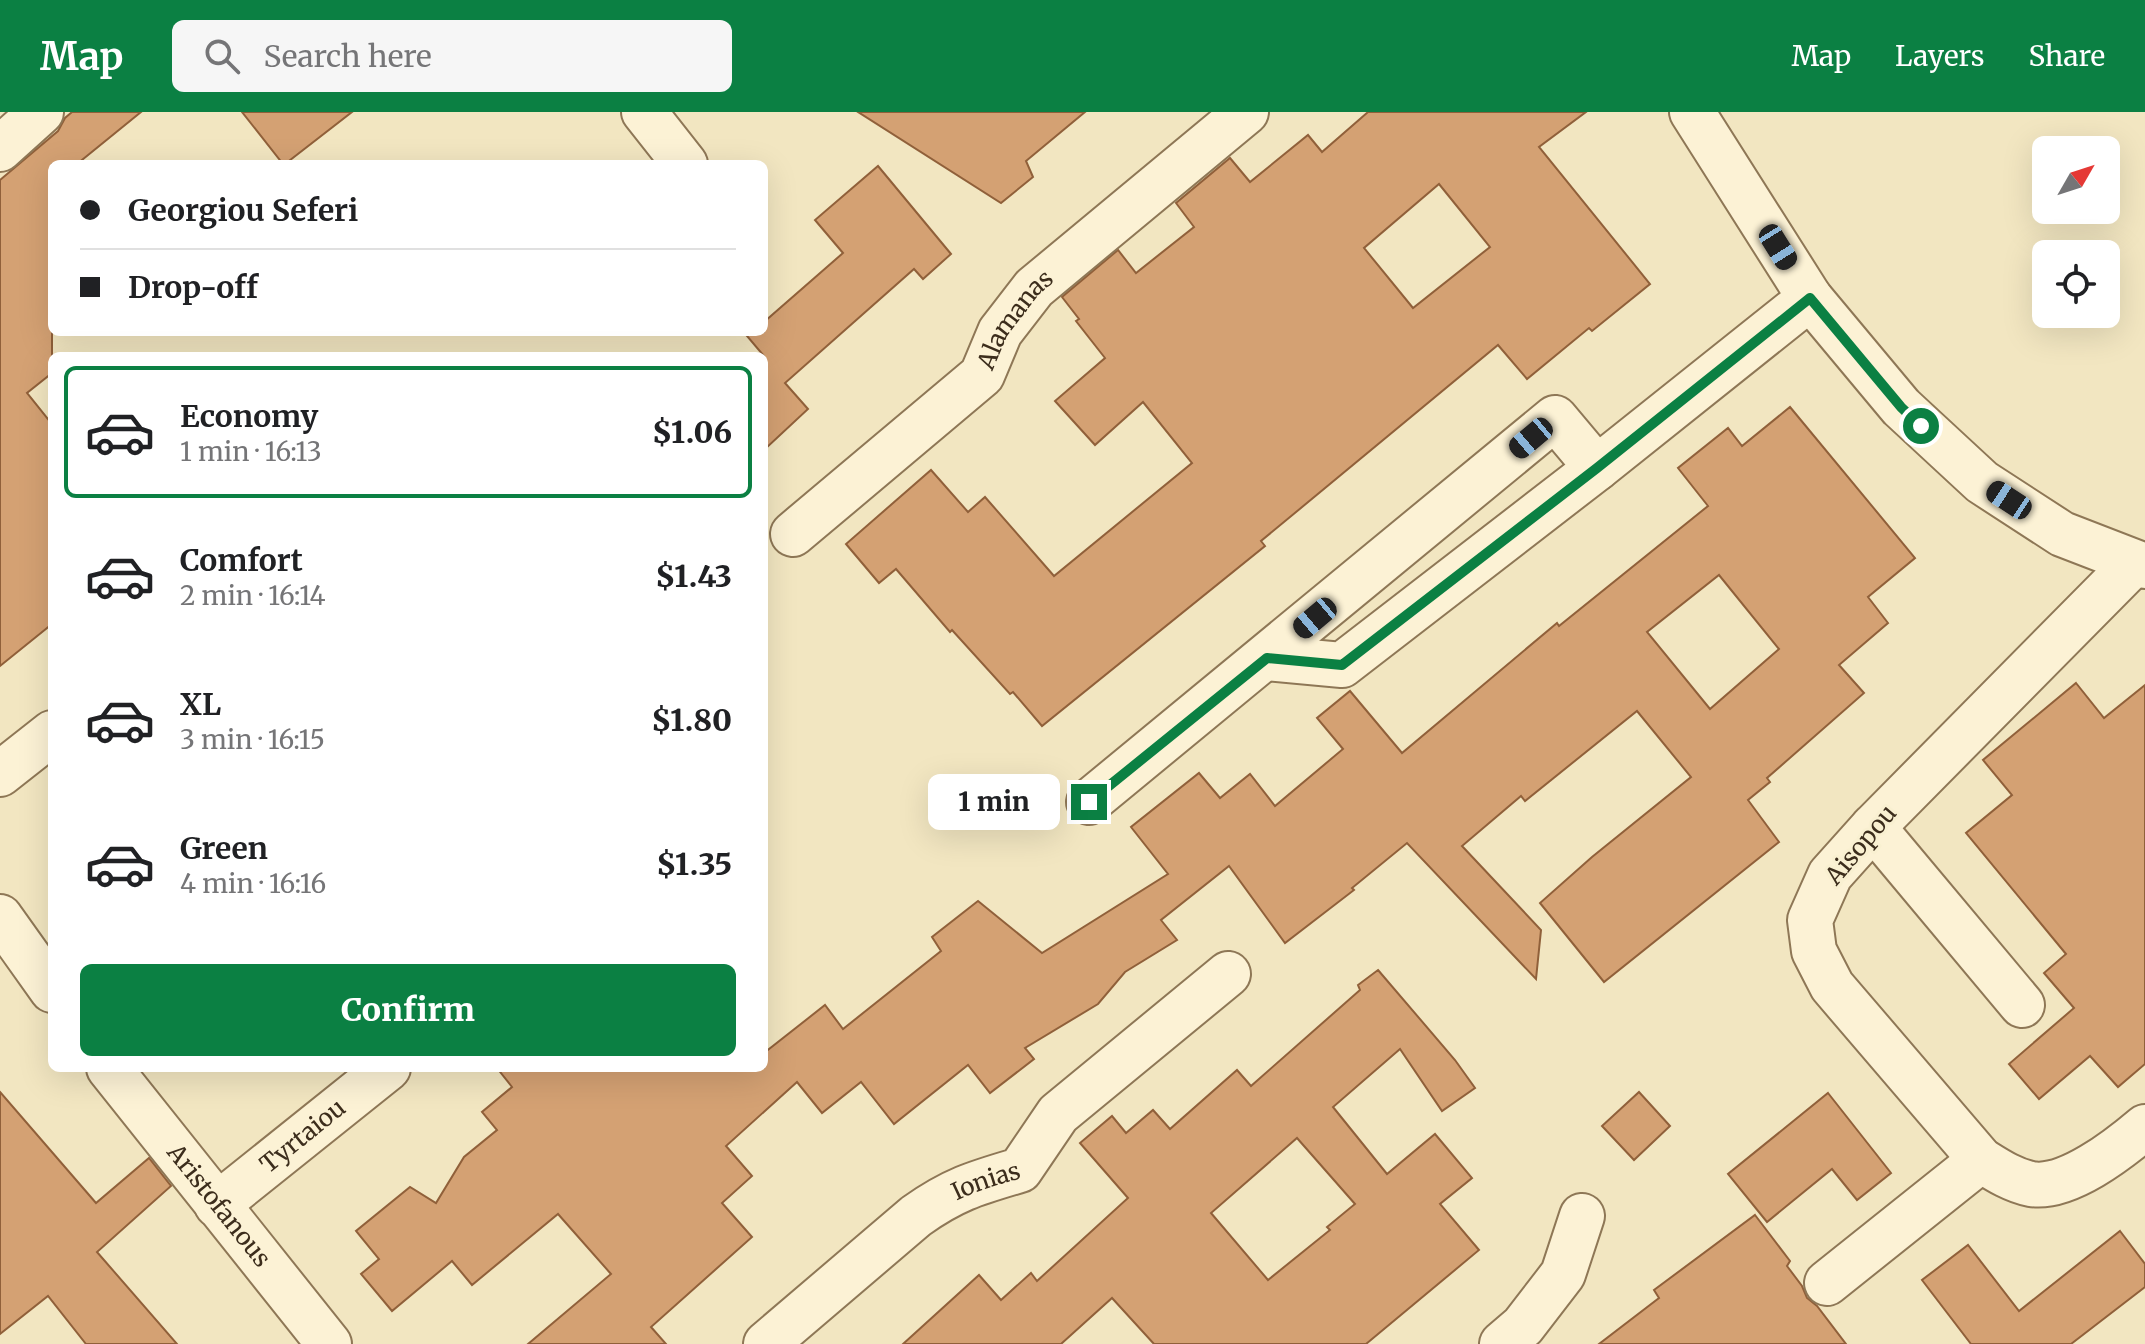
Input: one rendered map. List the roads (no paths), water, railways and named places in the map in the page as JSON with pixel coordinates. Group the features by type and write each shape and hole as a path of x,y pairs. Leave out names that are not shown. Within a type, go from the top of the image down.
{"street":[{"path":"0,149 41,112"},
{"path":"644,112 682,160"},
{"name":"Alamanas","path":"793,534 982,375 1000,332 1034,288 1246,112"},
{"path":"1697,114 1810,298 1901,407 1982,482 2062,534 2139,565"},
{"path":"1267,658 1342,665 1810,298"},
{"path":"1089,802 1555,418 1597,468"},
{"name":"Aisopou","path":"2139,565 1873,827 1830,875 1810,920 1814,951 1832,986 1981,1160 2006,1176 2034,1185 2074,1176 2119,1149 2145,1127"},
{"path":"0,774 48,736"},
{"path":"1873,827 2022,1005"},
{"path":"5,937 48,985"},
{"name":"Ionias","path":"766,1344 940,1199 964,1186 1020,1170 1058,1114 1228,974"},
{"name":"Aristofanous","path":"112,1072 329,1344"},
{"name":"Tyrtaiou","path":"217,1205 383,1072"},
{"path":"1827,1283 1981,1160"},
{"path":"1502,1344 1523,1326 1563,1274 1582,1216"}]}
